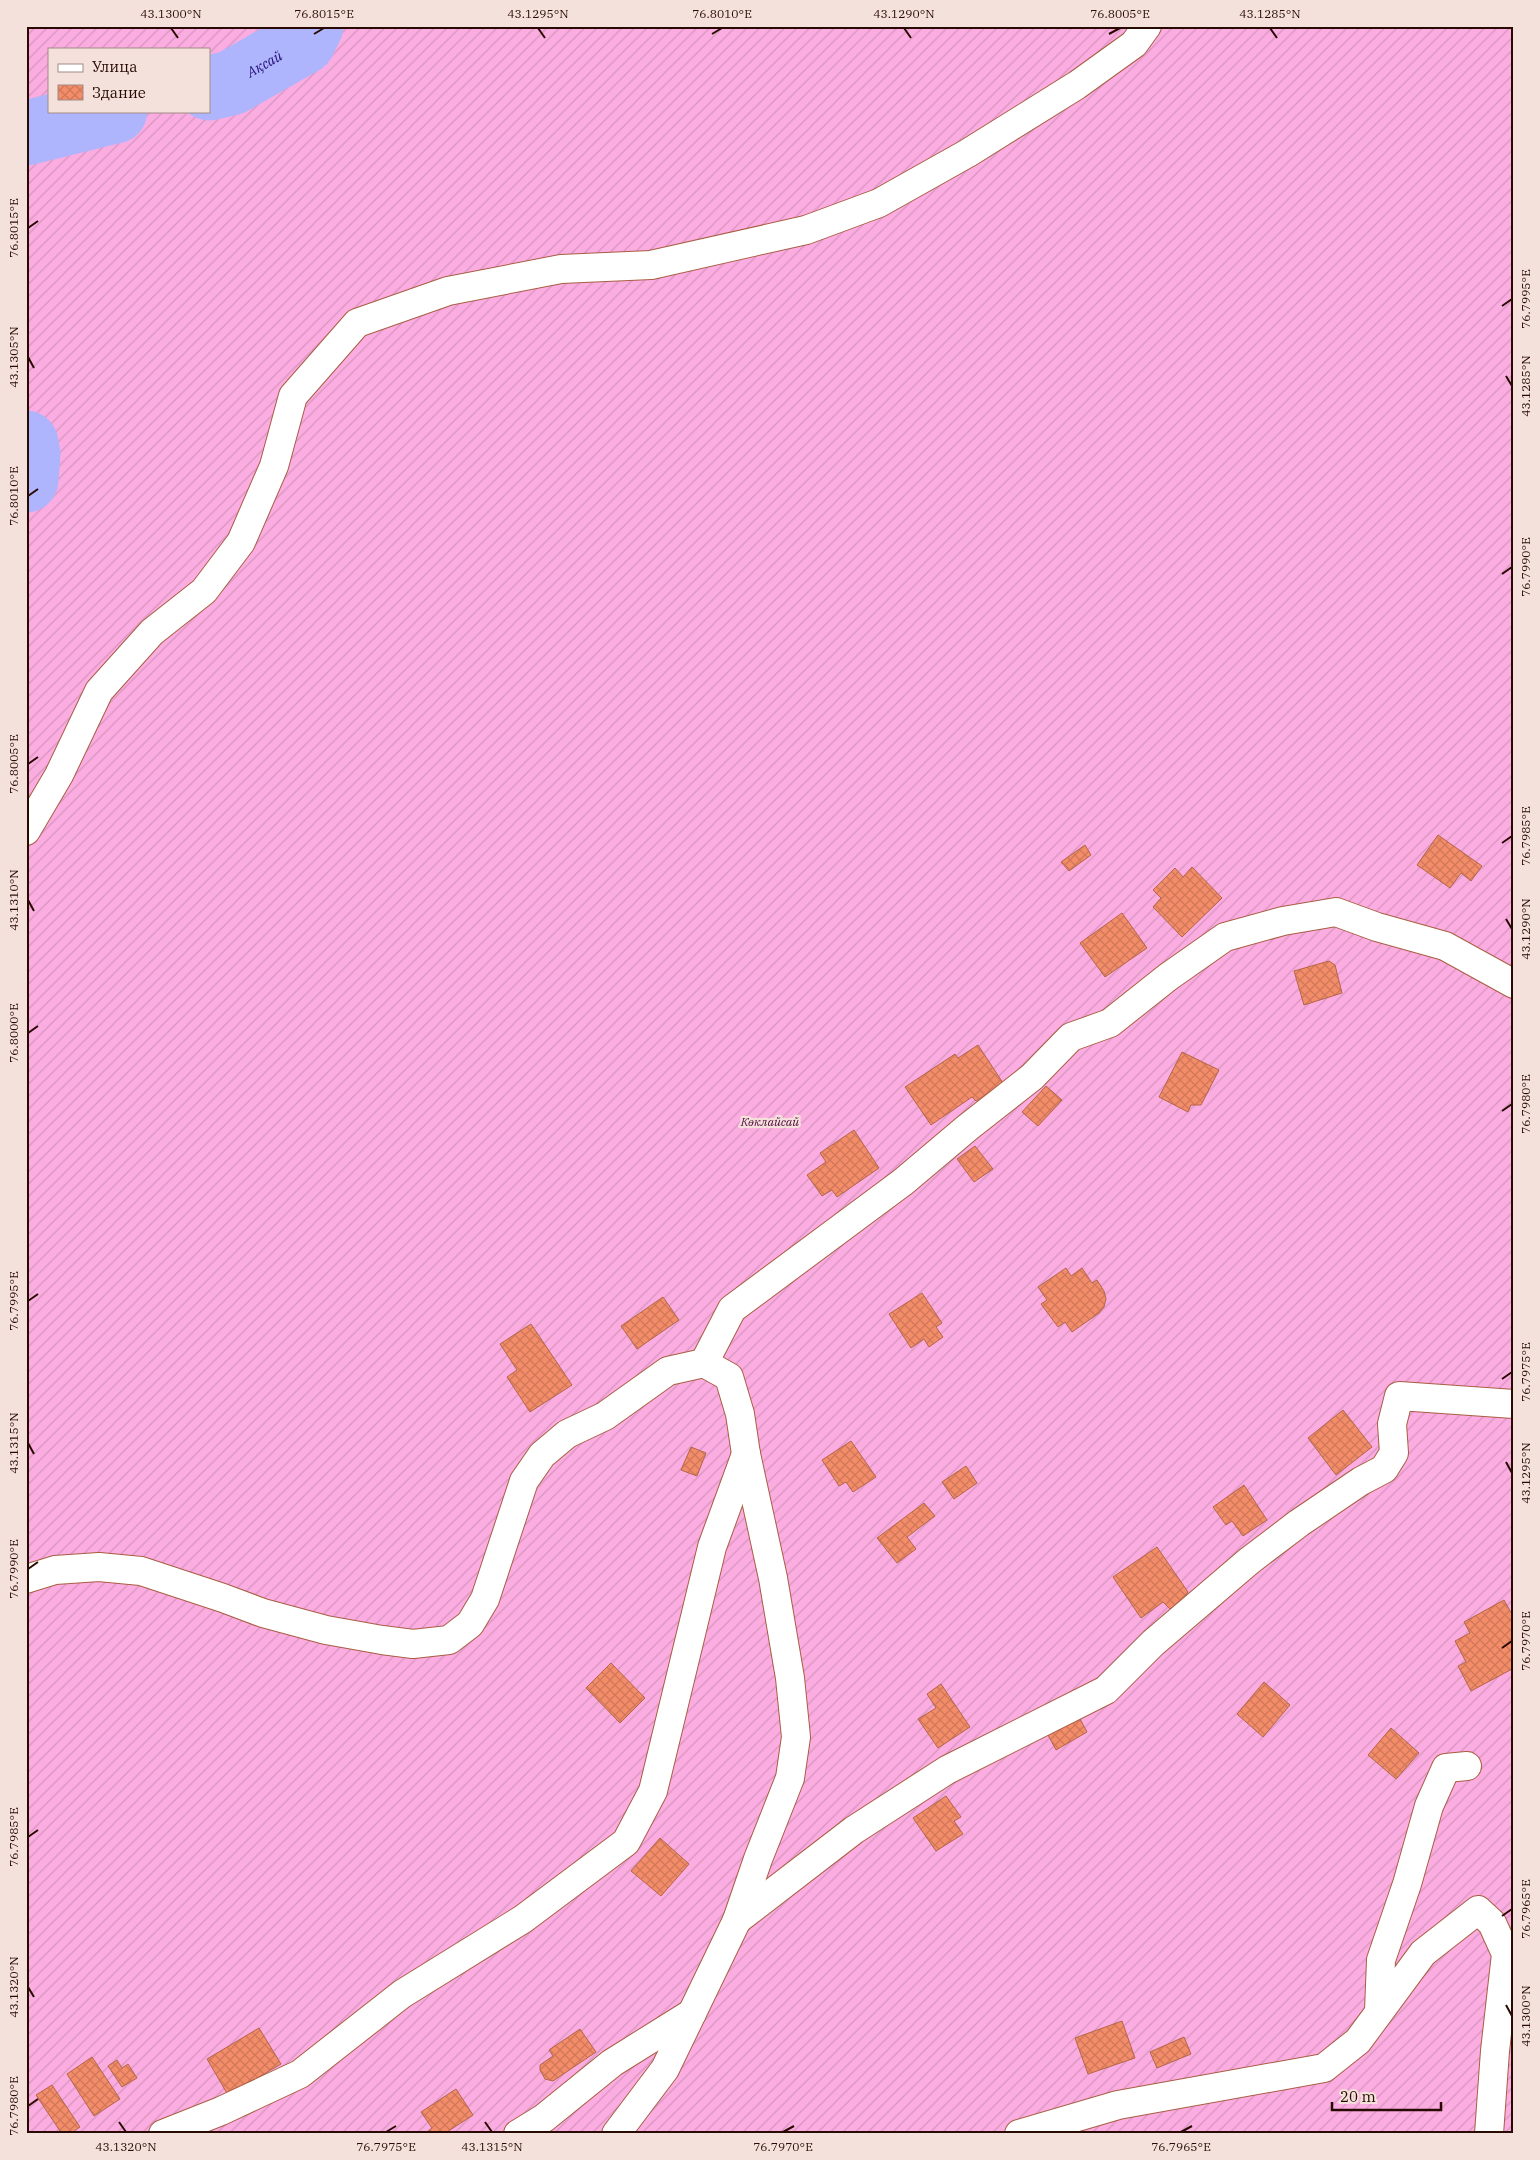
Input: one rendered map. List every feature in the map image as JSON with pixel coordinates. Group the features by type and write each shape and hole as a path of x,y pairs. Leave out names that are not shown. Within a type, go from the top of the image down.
{"street":[{"path":"26,831 59,775 99,691 152,632 204,591 241,542 274,466 293,396 357,323 448,291 561,269 651,265 806,230 879,202 968,153 1077,85 1134,44 1147,26"},
{"path":"704,1363 732,1309 903,1182 1032,1077 1071,1037 1110,1022 1168,977 1225,937 1283,921 1336,912 1377,927 1445,946 1514,984"},
{"path":"26,1579 56,1570 99,1567 141,1571 263,1613 326,1630 413,1644 449,1640 470,1624 485,1599 524,1481 542,1455 567,1434 605,1416 668,1371 704,1363 728,1377 740,1414 746,1454 773,1578 790,1678 796,1737 790,1778 758,1859 737,1920 665,2069 616,2134"},
{"path":"737,1920 854,1830 946,1770 1106,1690 1154,1643 1250,1561 1299,1523 1361,1481 1384,1469 1394,1453 1392,1424 1399,1396 1514,1404"},
{"path":"163,2134 221,2111 300,2074 402,1994 523,1918 626,1842 653,1791 712,1547 746,1454"},
{"path":"1379,2011 1381,1960 1408,1884 1429,1806 1446,1768 1467,1766"},
{"path":"1019,2134 1118,2105 1324,2068 1358,2041 1423,1953 1478,1910 1492,1923 1506,1954 1489,2134"},
{"path":"518,2134 544,2118 612,2063 692,2013"}],"green space":[{"name":"Көклайсай","path":"26,26 1514,26 1514,2134 26,2134"}],"building":[{"path":"1438,835 1482,866 1471,881 1461,873 1450,888 1417,865"},
{"path":"1085,845 1091,855 1069,871 1061,862"},
{"path":"1192,867 1222,898 1182,937 1153,907 1161,898 1153,890 1175,868 1183,877"},
{"path":"1122,913 1147,948 1105,977 1080,943"},
{"path":"1329,961 1335,965 1342,993 1304,1005 1294,971"},
{"path":"978,1045 1003,1083 976,1101 972,1097 931,1125 905,1087 955,1054 958,1058"},
{"path":"1182,1052 1219,1070 1201,1105 1191,1105 1188,1112 1159,1097"},
{"path":"1046,1086 1062,1100 1038,1126 1022,1112"},
{"path":"854,1130 879,1168 837,1197 832,1190 822,1196 807,1175 826,1162 820,1153"},
{"path":"975,1146 993,1169 974,1182 957,1159"},
{"path":"1066,1268 1071,1276 1082,1268 1092,1283 1097,1280 1104,1291 1106,1299 1104,1307 1099,1313 1072,1332 1065,1322 1058,1327 1041,1304 1047,1300 1038,1287"},
{"path":"922,1293 942,1323 936,1327 943,1337 929,1347 924,1339 911,1348 889,1314"},
{"path":"663,1297 679,1320 637,1349 621,1326"},
{"path":"531,1324 572,1385 530,1412 507,1377 517,1370 500,1344"},
{"path":"1343,1410 1372,1447 1336,1475 1308,1438"},
{"path":"851,1441 876,1477 853,1492 846,1482 839,1486 822,1460"},
{"path":"691,1447 706,1453 697,1476 681,1470"},
{"path":"966,1466 977,1483 954,1499 942,1482"},
{"path":"1244,1485 1267,1520 1243,1536 1232,1521 1226,1525 1213,1507"},
{"path":"924,1503 935,1516 907,1537 916,1549 897,1563 877,1538"},
{"path":"1157,1547 1188,1592 1180,1604 1170,1609 1163,1602 1141,1618 1113,1577"},
{"path":"1504,1600 1514,1618 1514,1668 1471,1691 1458,1666 1466,1662 1455,1641 1470,1633 1464,1622"},
{"path":"611,1663 645,1698 620,1723 586,1688"},
{"path":"1264,1682 1290,1705 1263,1737 1237,1714"},
{"path":"941,1684 970,1727 938,1748 918,1719 936,1708 927,1694"},
{"path":"1079,1717 1087,1732 1056,1750 1048,1735"},
{"path":"1391,1728 1419,1753 1396,1779 1368,1755"},
{"path":"946,1796 961,1817 954,1821 963,1834 936,1851 913,1818"},
{"path":"660,1838 689,1864 661,1896 631,1871"},
{"path":"1122,2021 1135,2058 1088,2074 1075,2038"},
{"path":"259,2028 281,2064 228,2095 207,2059"},
{"path":"580,2029 596,2052 553,2081 545,2079 540,2070 540,2065 553,2056 549,2050"},
{"path":"1184,2037 1191,2054 1157,2068 1150,2052"},
{"path":"92,2057 120,2099 94,2116 67,2074"},
{"path":"117,2060 122,2068 128,2064 137,2078 122,2087 108,2066"},
{"path":"52,2085 80,2127 70,2134 62,2134 36,2095"},
{"path":"456,2089 473,2115 447,2132 448,2134 429,2134 428,2131 432,2128 421,2112"}],"waterway":[{"name":"Ақсай","path":"210,88 231,83 303,42 311,26"},
{"name":"Ақсай","path":"26,133 111,112"},
{"name":"Ақсай","path":"26,443 28,454 26,480"}]}
